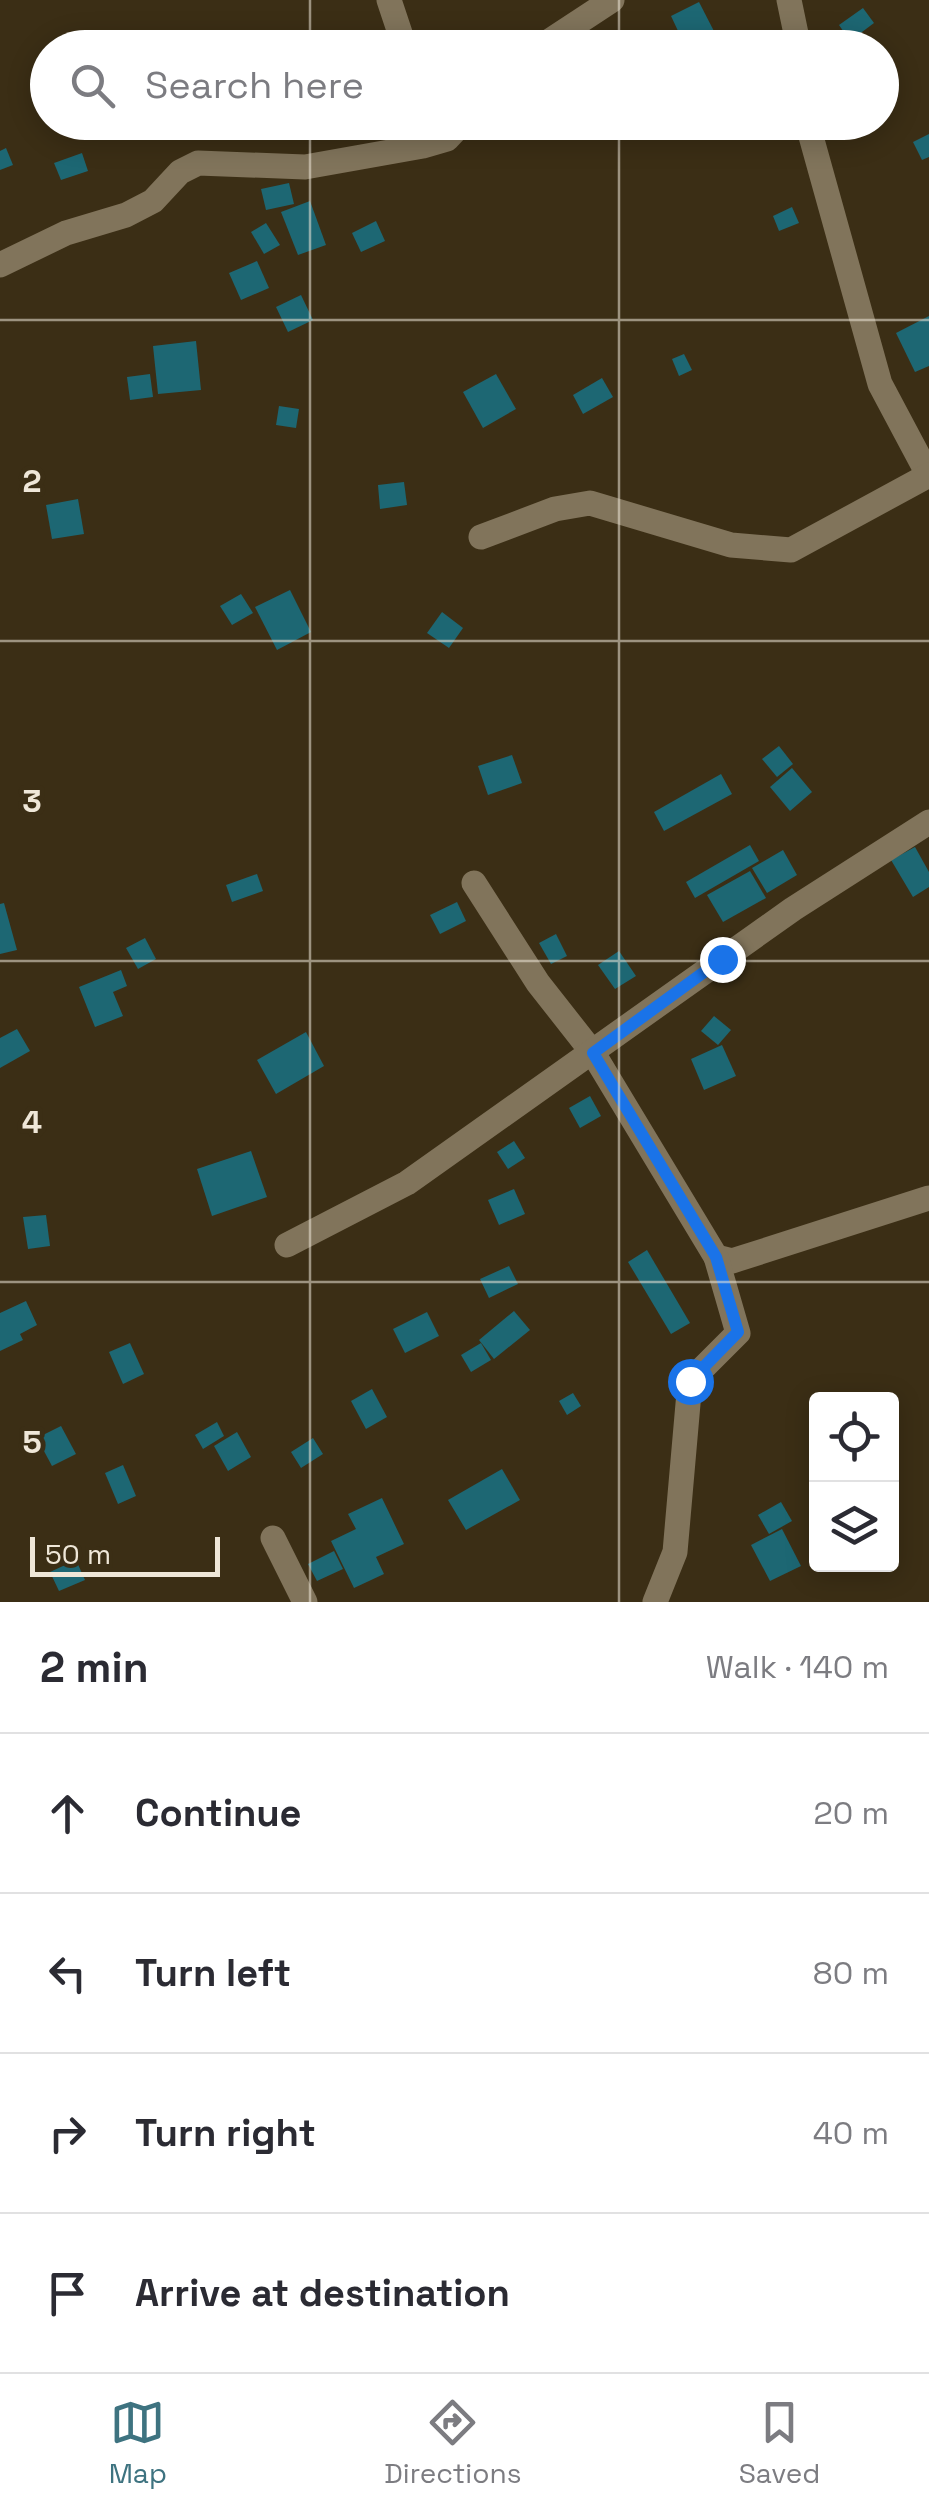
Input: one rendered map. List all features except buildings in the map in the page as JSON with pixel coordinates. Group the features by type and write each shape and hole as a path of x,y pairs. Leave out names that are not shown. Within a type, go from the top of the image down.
{"street":[{"path":"389,0 399,30"},
{"path":"566,30 612,0"},
{"path":"789,0 795,30"},
{"path":"0,265 66,233 154,202 180,172 198,163 304,167 400,140"},
{"path":"481,537 555,509 590,503 731,545 791,550 929,476 880,384 812,140"},
{"path":"288,1245 407,1184 793,909 929,822"},
{"path":"474,882 538,982 593,1053 716,1257 738,1332 690,1381 675,1552 655,1602"},
{"path":"716,1257 732,1261 929,1198"},
{"path":"272,1538 305,1602"}],"route":[{"path":"690,1381 738,1332 716,1257 593,1053 722,959"}]}
